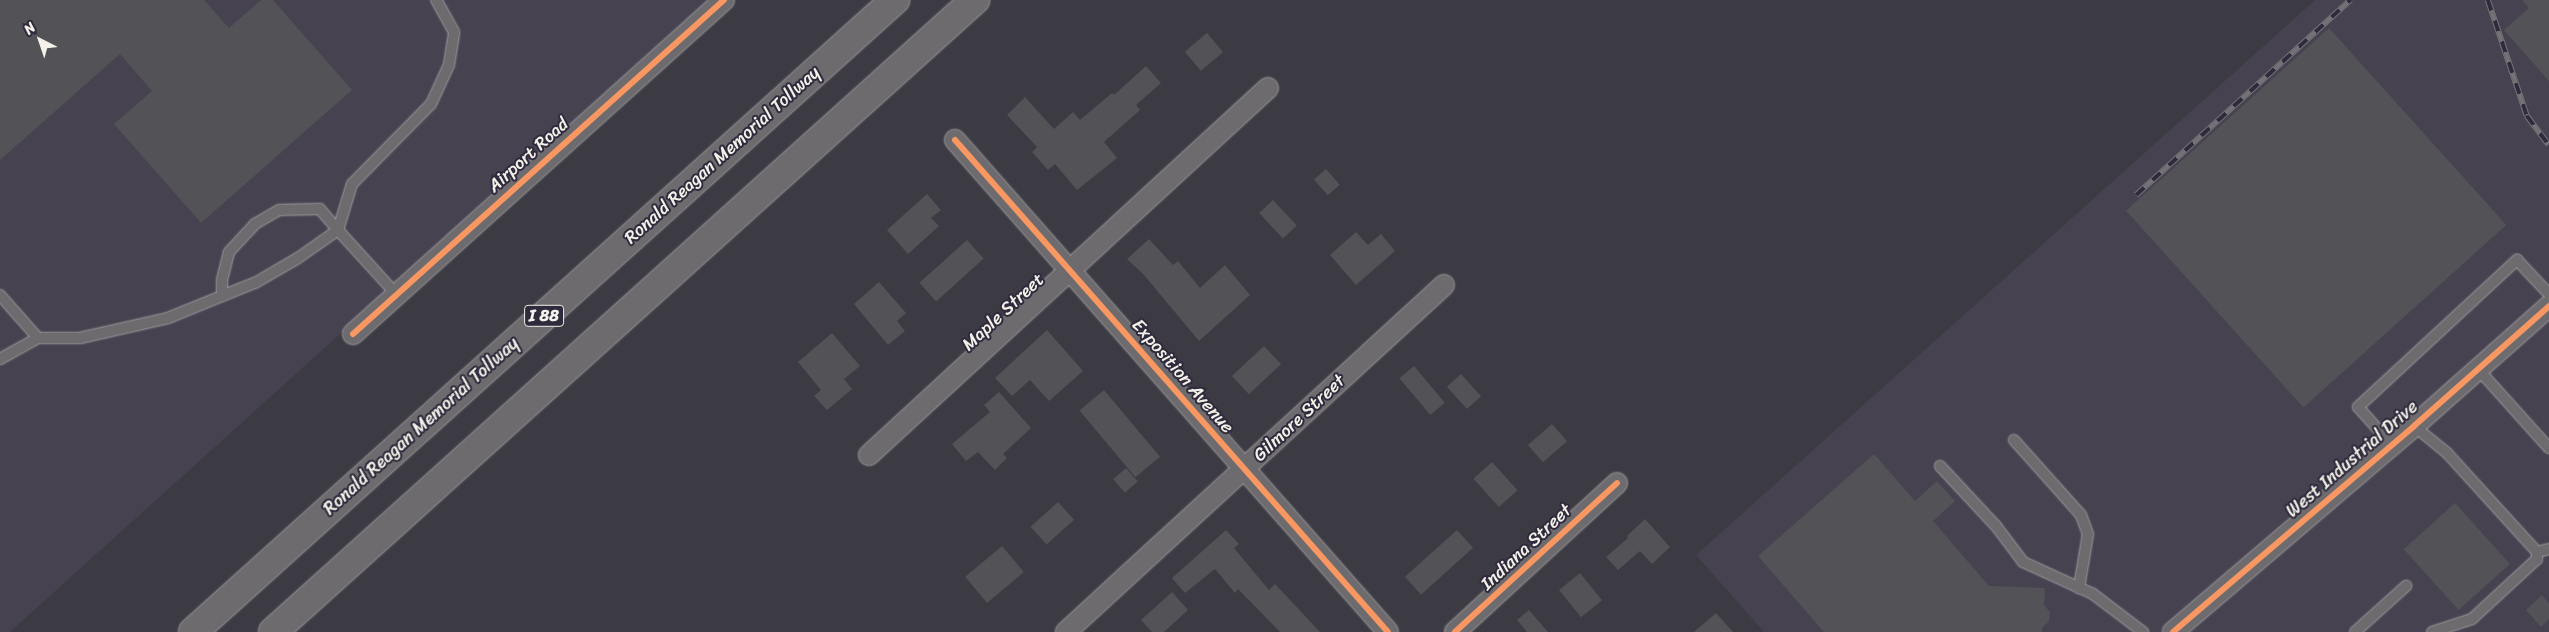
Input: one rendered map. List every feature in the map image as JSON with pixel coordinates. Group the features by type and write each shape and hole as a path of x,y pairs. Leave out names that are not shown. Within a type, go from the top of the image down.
{"highway":[{"name":"Ronald Reagan Memorial Tollway","path":"192,632 895,0"},
{"path":"273,632 975,0"}],"street":[{"name":"Airport Road","path":"353,334 724,0"},
{"name":"Maple Street","path":"869,455 1268,88"},
{"name":"Exposition Avenue","path":"955,140 1388,632"},
{"name":"Gilmore Street","path":"1066,632 1444,285"},
{"name":"West Industrial Drive","path":"2173,632 2414,426 2549,306"},
{"name":"Indiana Street","path":"1455,632 1617,483"}],"lane":[{"path":"1,356 38,338 80,338 168,318 255,283 298,258 338,230 352,184 431,104 449,64 454,32 436,0"},
{"path":"222,296 222,280 229,252 255,224 279,210 320,209 396,294"},
{"path":"2392,445 2358,407 2517,260 2549,294"},
{"path":"0,295 38,338"},
{"path":"2478,370 2549,448"},
{"path":"2414,426 2447,453 2536,552 2537,559 2472,619 2433,631"},
{"path":"2014,440 2081,515 2088,534 2079,588"},
{"path":"1940,466 1996,526 2023,562 2093,594 2144,632"},
{"path":"2536,552 2549,548"},
{"path":"2355,632 2406,586"}],"shaded area":[{"path":"0,0 710,0 10,632 0,632"},
{"path":"2315,0 2549,0 2549,632 1764,632 1696,555"}],"building":[{"path":"0,0 204,0 229,28 261,0 273,0 352,90 201,223 114,124 152,91 120,54 0,160"},
{"path":"2522,0 2549,0 2549,81 2504,30 2529,8"},
{"path":"2329,28 2506,225 2303,408 2126,211"},
{"path":"1207,33 1223,52 1201,71 1185,52"},
{"path":"1146,66 1161,83 1136,105 1140,110 1104,142 1117,158 1077,190 1055,164 1048,170 1032,152 1037,147 1007,115 1025,97 1054,129 1073,112 1080,120 1112,93 1114,95"},
{"path":"1326,169 1340,185 1328,195 1314,179"},
{"path":"927,194 941,210 931,218 939,226 908,254 887,230"},
{"path":"1273,200 1297,226 1283,239 1259,213"},
{"path":"1356,232 1368,245 1381,234 1395,251 1356,285 1330,255"},
{"path":"1149,239 1173,265 1178,261 1200,288 1225,265 1250,295 1199,341 1144,275 1127,259"},
{"path":"967,240 984,259 936,301 919,283"},
{"path":"879,282 906,313 897,321 905,331 888,345 854,304"},
{"path":"1047,330 1083,371 1049,401 1030,380 1012,396 995,378"},
{"path":"832,333 860,366 844,379 852,389 827,410 814,396 821,390 798,362"},
{"path":"1264,346 1281,364 1249,394 1232,376"},
{"path":"1414,366 1445,403 1430,415 1399,378"},
{"path":"1461,374 1481,396 1467,409 1447,387"},
{"path":"1104,390 1160,457 1135,477 1079,411"},
{"path":"999,392 1031,428 1003,454 1007,458 995,470 978,452 966,461 952,444 990,412 984,405"},
{"path":"1552,424 1567,441 1543,462 1528,445"},
{"path":"1874,454 1915,501 1937,481 1955,501 1933,521 1989,586 2045,588 2044,605 2050,612 2049,621 2042,628 2042,632 1824,632 1758,556"},
{"path":"1492,462 1517,490 1499,507 1473,479"},
{"path":"1126,468 1138,482 1125,493 1113,479"},
{"path":"1058,502 1074,520 1047,545 1031,527"},
{"path":"2455,503 2510,564 2459,610 2404,549"},
{"path":"1645,519 1670,547 1652,564 1640,551 1618,570 1606,557 1628,538 1627,536"},
{"path":"1226,530 1239,544 1234,548 1269,590 1275,584 1320,632 1280,632 1238,589 1235,593 1215,569 1185,593 1172,578"},
{"path":"1457,530 1473,548 1421,595 1405,577"},
{"path":"1002,546 1024,572 987,603 965,577"},
{"path":"1580,573 1602,600 1581,617 1559,590"},
{"path":"1172,592 1188,610 1164,632 1152,632 1141,620"},
{"path":"2542,595 2549,603 2549,619 2541,627 2526,610"},
{"path":"1529,610 1548,632 1527,632 1517,620"},
{"path":"1716,613 1733,632 1694,632"}],"railway":[{"path":"2136,195 2350,0"},
{"path":"2488,0 2527,116 2549,145"}],"cycle path":[{"path":"353,334 724,0"},
{"path":"955,140 1388,632"},
{"path":"2173,632 2414,426 2549,306"},
{"path":"1455,632 1617,483"}]}
